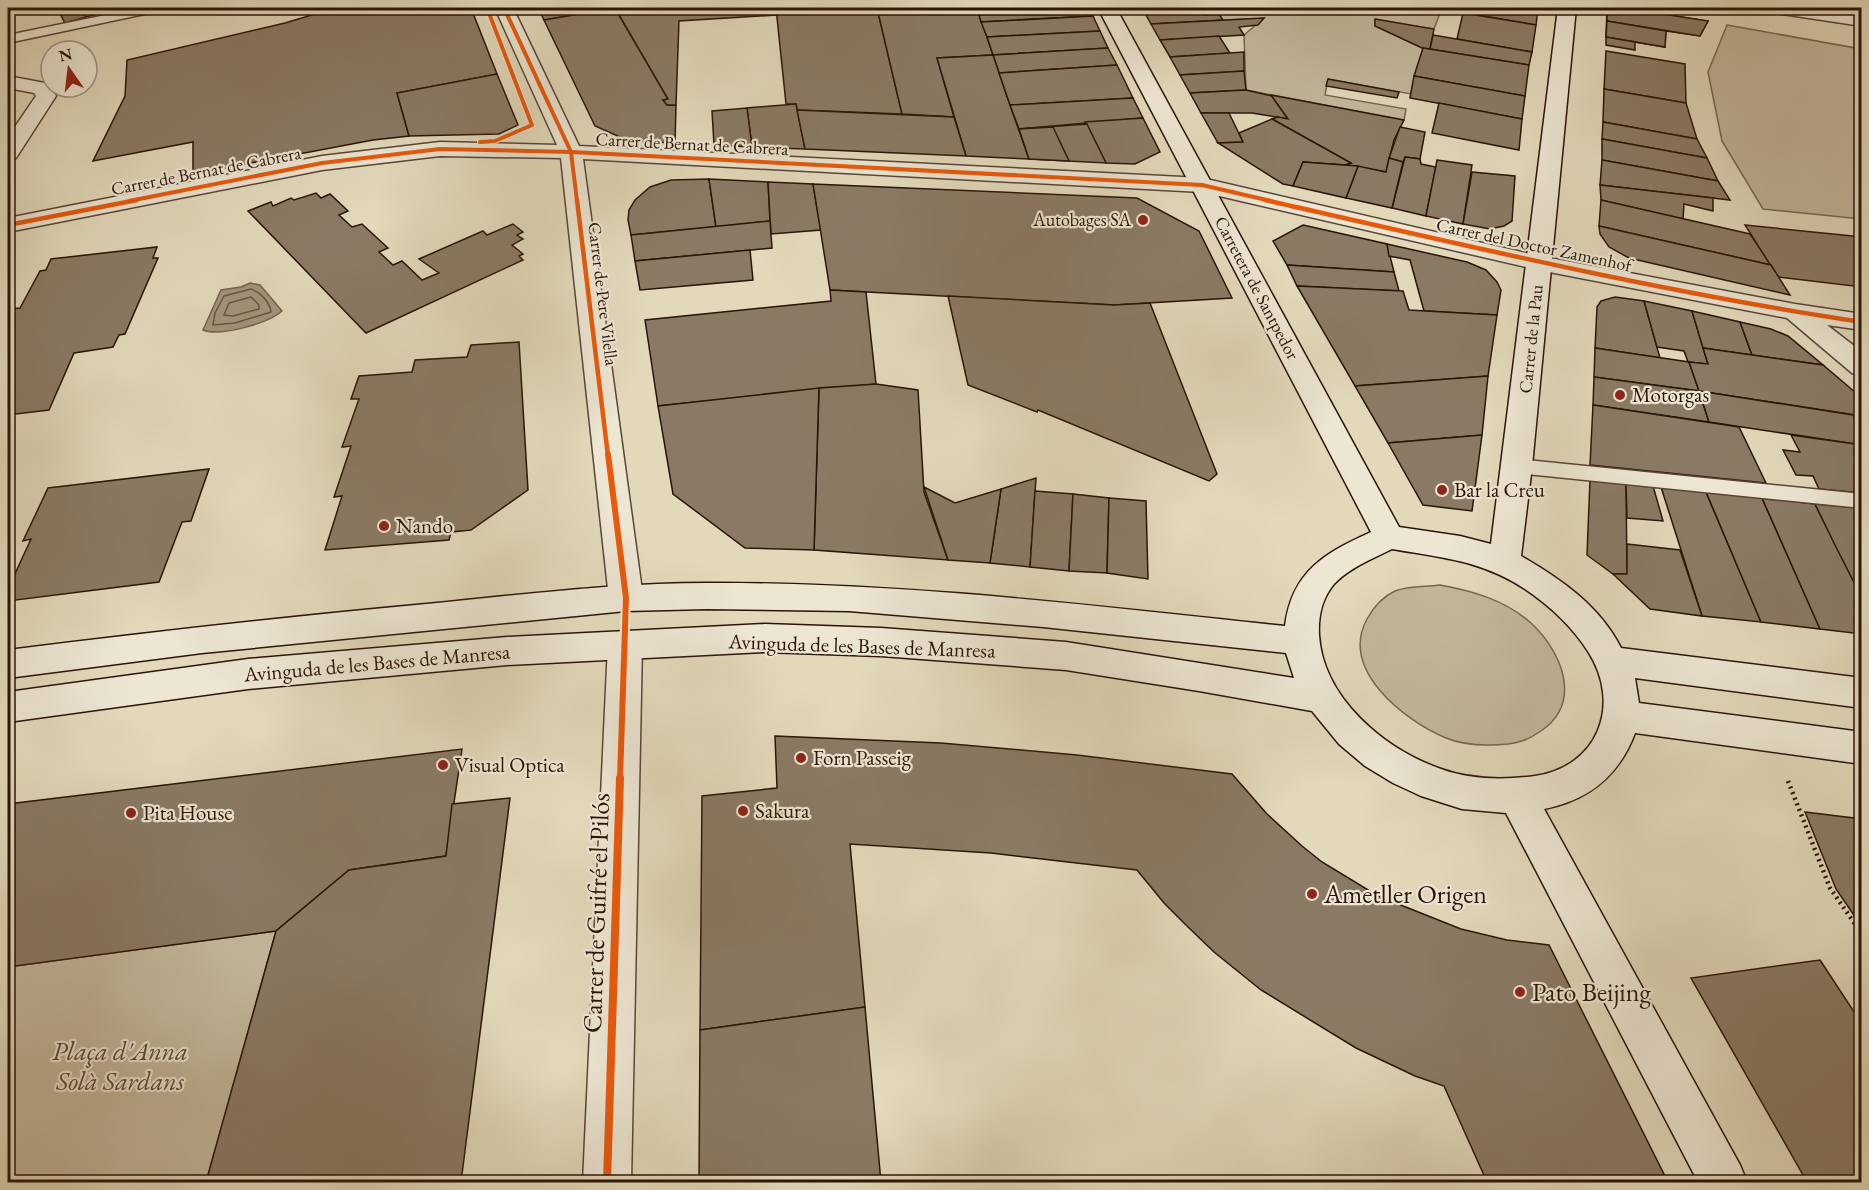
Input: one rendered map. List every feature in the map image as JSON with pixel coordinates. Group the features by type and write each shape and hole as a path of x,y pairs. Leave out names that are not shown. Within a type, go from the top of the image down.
{"street":[{"name":"Carrer de Pere Vilella","path":"504,8 571,152 626,598 625,645"},
{"name":"Carretera de Santpedor","path":"1107,8 1389,537"},
{"name":"Carrer de la Pau","path":"1504,562 1517,466 1567,8"},
{"path":"1782,8 1862,20"},
{"path":"8,82 43,88 46,96 8,153"},
{"name":"Carrer de Bernat de Cabrera","path":"8,225 322,163 440,149 571,152 1202,185"},
{"name":"Carrer del Doctor Zamenhof","path":"1202,185 1539,263 1795,312 1862,322"},
{"path":"1795,312 1862,367"},
{"path":"1389,537 1458,547 1504,562 1548,587 1586,621 1612,661 1621,688 1622,716 1613,747 1591,772 1558,789 1518,797 1462,791 1404,771 1356,737 1321,698 1307,669 1300,642 1305,605 1323,575 1354,554 1389,537"},
{"name":"Avinguda de les Bases de Manresa","path":"8,664 202,639 626,598 707,596 849,598 1044,614 1300,642"},
{"name":"Avinguda de les Bases de Manresa","path":"8,707 248,674 507,651 765,638 958,647 1077,658 1199,676 1321,698"},
{"name":"Carrer de Guifré el Pilós","path":"607,1182 625,645"},
{"path":"1612,661 1862,693"},
{"path":"1622,716 1862,748"},
{"path":"1518,797 1723,1182"}],"lane":[{"path":"8,39 154,8"},
{"path":"1517,466 1862,501"}],"path":[{"path":"1770,735 1830,888 1862,934"}],"green space":[{"path":"1198,8 1442,8 1434,29 1375,20 1375,26 1423,48 1411,94 1328,79 1325,95 1406,109 1404,120 1246,90 1244,35 1264,18 1223,20 1218,14 1204,15"},
{"path":"1727,25 1861,49 1861,219 1763,209 1722,141 1708,72"},
{"path":"1440,585 1464,590 1510,608 1531,623 1552,648 1559,662 1564,692 1562,706 1554,719 1541,731 1525,740 1508,744 1476,745 1453,741 1412,719 1381,691 1369,675 1362,657 1361,638 1367,619 1375,607 1386,596 1400,589"},
{"name":"Plaça d'Anna Solà Sardans","path":"276,931 206,1182 8,1182 8,967"}],"water":[{"path":"250,283 260,285 282,311 276,316 244,328 221,332 203,330 221,290"}],"building":[{"path":"57,8 80,8 86,17 65,23"},
{"path":"81,8 125,8 86,17"},
{"path":"335,8 471,8 497,74 397,93 409,136 373,140 193,174 193,142 93,161 125,96 127,60 285,23"},
{"path":"538,8 614,8 544,20"},
{"path":"615,8 668,99 663,100 667,105 676,105 675,143 629,141 595,126 544,20"},
{"path":"615,8 776,8 777,15 679,21 676,105 667,105 663,100 668,99"},
{"path":"776,8 877,8 902,114 797,110 796,104 786,104"},
{"path":"877,8 977,8 993,55 937,58 954,117 902,114"},
{"path":"977,8 1089,8 1093,16 981,22"},
{"path":"1142,8 1198,8 1204,15 1219,14 1223,20 1151,24"},
{"path":"1442,8 1538,8 1536,25"},
{"path":"1607,8 1624,8 1708,21 1700,36 1666,31 1665,47 1606,37"},
{"path":"1607,8 1624,8 1708,21 1700,36 1607,21"},
{"path":"1463,13 1536,25 1532,52 1457,39"},
{"path":"1093,16 1100,31 987,37 981,22"},
{"path":"1264,18 1258,25 1239,27 1244,35 1160,40 1151,24"},
{"path":"1375,19 1434,29 1430,49 1422,48 1375,26"},
{"path":"1607,21 1666,31 1665,47 1606,37"},
{"path":"1100,31 1108,48 993,55 987,37"},
{"path":"1433,35 1532,52 1529,65 1430,49"},
{"path":"1219,36 1230,53 1170,57 1160,40"},
{"path":"1606,37 1635,42 1635,50 1606,45"},
{"path":"1108,48 1117,65 999,73 993,55"},
{"path":"1423,48 1529,65 1525,96 1414,76"},
{"path":"1606,51 1685,64 1686,103 1604,89"},
{"path":"1244,52 1244,71 1180,75 1170,57"},
{"path":"993,55 1029,159 966,156 937,58"},
{"path":"1117,65 1133,98 1010,105 999,73"},
{"path":"1244,71 1246,90 1190,93 1180,75"},
{"path":"497,74 518,125 499,134 409,136 397,93"},
{"path":"1414,76 1525,96 1522,119 1410,98"},
{"path":"1328,79 1399,92 1397,98 1326,86"},
{"path":"1604,89 1686,103 1697,139 1603,122"},
{"path":"1246,90 1272,96 1288,119 1252,113 1201,113 1190,93"},
{"path":"1271,95 1404,120 1394,140 1386,172 1345,165 1351,163 1272,119 1278,117 1288,119"},
{"path":"1133,98 1143,118 1019,129 1010,105"},
{"path":"1439,103 1522,119 1519,150 1432,133"},
{"path":"796,104 805,149 752,147 747,108"},
{"path":"747,108 752,147 714,145 712,111"},
{"path":"797,110 954,117 966,156 805,149"},
{"path":"1201,113 1229,113 1243,142 1218,143"},
{"path":"1143,118 1160,152 1135,164 1106,163 1085,122"},
{"path":"1272,119 1351,163 1345,165 1303,162 1293,186 1283,184 1218,143 1243,142 1239,133"},
{"path":"1603,122 1697,139 1707,158 1602,139"},
{"path":"1087,124 1106,163 1029,159 1019,129"},
{"path":"1053,127 1069,161 1029,159 1019,129"},
{"path":"1400,127 1425,132 1420,159 1405,157 1403,162 1389,158"},
{"path":"1602,139 1707,158 1718,181 1602,160"},
{"path":"1405,157 1420,159 1421,164 1436,167 1426,216 1392,208"},
{"path":"1389,158 1403,162 1392,208 1346,198 1358,166 1386,172"},
{"path":"1437,160 1472,165 1463,224 1426,216"},
{"path":"1602,160 1718,181 1730,200 1600,185"},
{"path":"1303,162 1358,166 1346,198 1293,186"},
{"path":"1472,172 1515,176 1512,221 1504,226 1490,229 1463,224"},
{"path":"709,179 716,227 631,235 629,210 635,200 650,187 671,180"},
{"path":"709,179 768,182 770,221 716,227"},
{"path":"768,182 813,184 821,230 771,234"},
{"path":"813,184 1137,198 1199,231 1232,298 1114,305 830,290"},
{"path":"1600,185 1713,198 1713,211 1684,204 1683,219 1601,200"},
{"path":"316,193 321,198 330,194 348,211 339,215 352,227 362,224 388,248 379,252 393,265 402,261 422,280 439,273 419,259 483,231 487,235 513,224 523,232 517,235 523,239 512,245 523,254 519,256 523,260 366,333 248,211 271,202 273,206 291,198 294,200"},
{"path":"1601,200 1750,234 1771,265 1599,226"},
{"path":"770,221 772,248 635,261 631,235"},
{"path":"1303,225 1387,244 1394,272 1287,265 1273,241"},
{"path":"1745,225 1862,237 1862,287 1778,277"},
{"path":"1599,226 1771,265 1790,295 1629,258 1609,247 1600,234"},
{"path":"1387,244 1467,262 1486,270 1501,290 1497,315 1424,311 1410,260 1389,256"},
{"path":"157,247 153,258 158,258 125,334 119,335 113,347 74,353 49,410 8,415 8,309 20,308 40,271 46,270 51,259"},
{"path":"750,250 753,280 640,290 635,261"},
{"path":"1287,265 1394,272 1399,291 1297,286"},
{"path":"1297,286 1403,291 1409,310 1497,315 1488,376 1355,386"},
{"path":"830,290 866,292 876,384 658,406 645,320 831,301"},
{"path":"948,296 1114,305 1150,303 1217,474 1209,481 1038,410 1037,412 968,385"},
{"path":"1615,297 1644,301 1660,358 1595,348 1597,307 1601,301"},
{"path":"1644,301 1692,311 1708,364 1688,362 1684,351 1657,347"},
{"path":"1692,311 1740,322 1752,355 1703,348"},
{"path":"1740,322 1771,329 1788,336 1823,365 1752,355"},
{"path":"519,342 528,490 471,530 451,532 449,540 325,550 342,496 334,497 351,446 342,447 359,399 351,399 359,376 412,372 415,360 467,357 471,345"},
{"path":"1595,348 1689,362 1699,391 1594,377"},
{"path":"1703,348 1823,365 1862,398 1862,416 1699,391 1689,362 1708,364"},
{"path":"1488,376 1482,435 1388,443 1355,386"},
{"path":"1594,377 1699,391 1709,422 1593,405"},
{"path":"876,384 918,390 924,492 948,560 814,550 819,388"},
{"path":"819,388 814,550 745,548 673,494 658,406"},
{"path":"1699,391 1853,415 1862,431 1862,445 1709,422"},
{"path":"1593,405 1739,427 1766,483 1590,465"},
{"path":"1482,435 1472,511 1423,505 1388,443"},
{"path":"1791,435 1862,445 1862,493 1819,489 1813,476 1796,475 1783,450 1800,452"},
{"path":"209,469 191,521 182,522 159,582 8,601 8,589 31,539 23,541 48,488"},
{"path":"1036,478 1030,567 990,563 1001,489"},
{"path":"1590,480 1626,484 1627,574 1613,574 1587,555"},
{"path":"1626,484 1653,486 1663,521 1627,518"},
{"path":"924,487 955,503 1001,489 990,563 948,560"},
{"path":"1661,487 1706,492 1761,622 1702,616"},
{"path":"1035,491 1073,494 1069,571 1030,567"},
{"path":"1706,492 1762,498 1820,629 1761,622"},
{"path":"1073,494 1109,498 1107,573 1069,571"},
{"path":"1109,498 1146,501 1148,579 1107,573"},
{"path":"1762,498 1815,504 1862,598 1862,634 1820,629"},
{"path":"1815,504 1862,508 1862,598 1835,545"},
{"path":"1627,544 1680,550 1702,616 1650,609 1613,574 1627,574"},
{"path":"775,736 941,743 1077,755 1232,774 1267,814 1302,846 1322,862 1378,896 1461,929 1507,940 1549,945 1668,1182 1487,1182 1444,1086 1415,1076 1356,1048 1261,990 1214,952 1188,927 1164,903 1137,870 991,853 850,844 865,1007 700,1030 702,796 777,788"},
{"path":"462,749 446,856 349,870 276,931 8,967 8,804"},
{"path":"510,798 461,1182 206,1182 276,931 349,870 446,856 452,804"},
{"path":"1805,812 1862,819 1862,927 1836,889"},
{"path":"1820,960 1862,1024 1862,1182 1807,1182 1691,978"},
{"path":"865,1007 881,1182 699,1182 700,1030"}],"cycle path":[{"path":"480,142 495,141 532,125 487,8"},
{"path":"504,8 571,152 626,598 607,1182"},
{"path":"8,225 322,163 440,149 571,152 1202,185 1539,263 1795,312 1862,322"}],"place":[{"name":"Autobages SA","path":"1143,220"},
{"name":"Motorgas","path":"1620,395"},
{"name":"Bar la Creu","path":"1442,490"},
{"name":"Nando","path":"384,526"},
{"name":"Forn Passeig","path":"801,758"},
{"name":"Visual Optica","path":"443,765"},
{"name":"Sakura","path":"743,811"},
{"name":"Pita House","path":"131,813"},
{"name":"Ametller Origen","path":"1312,894"},
{"name":"Pato Beijing","path":"1520,992"}]}
